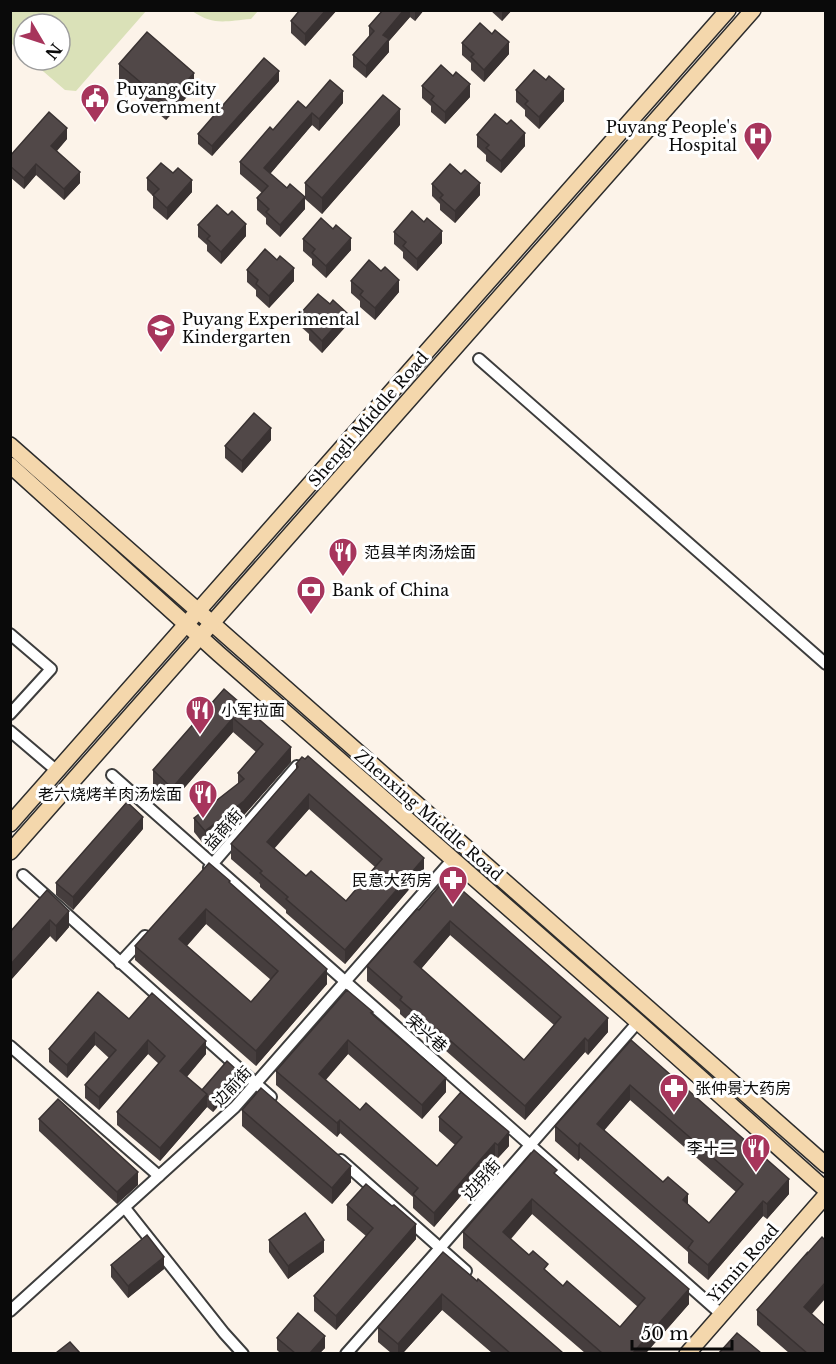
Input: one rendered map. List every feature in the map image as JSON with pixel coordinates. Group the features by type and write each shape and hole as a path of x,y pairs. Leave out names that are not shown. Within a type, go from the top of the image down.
{"street":[{"name":"Shengli Middle Road","path":"10,824 728,10"},
{"name":"Shengli Middle Road","path":"10,852 753,10"},
{"path":"479,359 825,664"},
{"name":"Zhenxing Middle Road","path":"10,445 825,1165"},
{"name":"Zhenxing Middle Road","path":"10,465 825,1190"},
{"path":"10,634 51,669 10,714"},
{"path":"10,730 57,771"},
{"name":"益商街","path":"208,868 297,766"},
{"name":"荣兴巷","path":"112,775 208,868 346,981 721,1314"},
{"name":"边前街","path":"10,1311 235,1107 452,860"},
{"path":"23,875 282,1107"},
{"path":"120,963 151,930"},
{"name":"边拐街","path":"346,1353 638,1022"},
{"path":"10,1046 159,1176"},
{"path":"335,1154 474,1278"},
{"name":"Yimin Road","path":"687,1353 825,1195"},
{"path":"125,1208 217,1324 243,1353"}],"green space":[{"path":"11,10 146,10 76,91 65,90 44,72 72,72 72,12 12,12 11,43"},
{"path":"192,11 258,11 251,19 213,21"}],"building":[{"path":"300,10 326,10 305,34 291,21"},
{"path":"383,10 404,10 383,35 389,39 366,66 353,55 374,31 369,26"},
{"path":"480,23 492,34 495,30 509,42 484,70 471,57 474,54 462,43"},
{"path":"147,32 194,73 166,104 119,64"},
{"path":"264,58 279,71 212,146 198,134"},
{"path":"441,65 453,76 456,72 470,84 445,112 431,100 434,96 422,86"},
{"path":"534,70 546,80 549,76 564,89 539,117 525,104 528,101 516,90"},
{"path":"330,80 343,91 319,119 312,113 264,168 287,188 290,184 305,197 280,225 266,212 269,209 257,198 268,186 240,162 270,127 273,130 298,101 306,108"},
{"path":"383,95 400,109 322,198 305,183"},
{"path":"49,112 67,128 51,146 80,172 64,189 36,164 24,178 10,166 10,156"},
{"path":"495,114 507,124 511,120 525,133 501,161 486,148 489,145 477,135"},
{"path":"161,163 173,173 178,168 192,180 167,208 153,195 159,189 147,178"},
{"path":"450,164 461,174 465,170 480,183 455,211 440,198 443,195 432,184"},
{"path":"217,205 228,215 232,211 246,224 221,252 207,239 210,236 198,225"},
{"path":"412,211 424,222 427,218 442,231 417,259 403,246 406,242 394,232"},
{"path":"321,218 333,229 336,225 351,238 326,266 312,253 315,249 303,239"},
{"path":"265,249 277,260 280,256 294,268 269,296 256,284 258,280 247,270"},
{"path":"369,260 381,271 385,267 399,280 375,308 360,295 363,291 351,281"},
{"path":"318,294 330,304 333,300 347,313 322,341 309,328 311,325 300,314"},
{"path":"254,413 271,428 242,461 225,446"},
{"path":"224,689 291,747 244,801 205,831 194,818 244,779 238,773 263,744 233,718 172,788 153,770"},
{"path":"308,756 424,858 345,950 286,899 288,897 231,844 298,767 296,764 302,757 305,759","holes":["309,794 382,859 346,901 311,871 306,876 267,842"]},
{"path":"127,802 143,817 73,897 56,883"},
{"path":"209,863 327,969 256,1051 135,946","holes":["206,909 278,971 251,1002 179,939"]},
{"path":"447,877 608,1018 588,1041 585,1038 525,1106 437,1029 435,1030 400,1000 402,997 367,966 417,909 419,910","holes":["450,921 561,1017 524,1060 414,962"]},
{"path":"47,890 69,911 56,926 50,920 10,965 10,932"},
{"path":"347,990 446,1078 422,1105 348,1040 319,1074 360,1110 366,1103 437,1166 462,1137 439,1117 461,1092 509,1132 498,1145 495,1143 434,1213 413,1194 418,1188 340,1120 337,1123 276,1071"},
{"path":"98,992 129,1019 152,993 206,1041 180,1071 207,1094 160,1148 117,1112 165,1056 148,1040 99,1097 85,1085 116,1050 95,1032 67,1065 49,1049"},
{"path":"631,1040 789,1179 767,1204 763,1201 708,1265 688,1248 693,1241 580,1143 578,1146 555,1126","holes":["630,1085 743,1184 709,1223 683,1200 688,1194 668,1177 663,1182 597,1124"]},
{"path":"227,1061 239,1072 213,1102 202,1090"},
{"path":"261,1088 351,1166 332,1188 242,1110"},
{"path":"58,1099 138,1172 117,1192 39,1119"},
{"path":"534,1150 557,1170 554,1173 689,1289 633,1353 602,1353 463,1232","holes":["532,1199 645,1298 620,1327 567,1281 563,1286 544,1269 548,1264 533,1251 529,1255 503,1232"]},
{"path":"366,1184 416,1224 336,1316 314,1296 373,1228 347,1205"},
{"path":"305,1213 324,1240 288,1266 269,1240"},
{"path":"147,1235 164,1257 128,1286 111,1265"},
{"path":"822,1237 825,1240 825,1283 804,1307 825,1326 825,1353 807,1353 757,1310"},
{"path":"443,1252 477,1281 478,1279 563,1353 510,1353 442,1294 398,1344 378,1327"},
{"path":"298,1313 325,1336 310,1353 295,1353 277,1338"},
{"path":"737,1333 761,1353 719,1353"},
{"path":"70,1342 80,1353 56,1353"}],"place":[{"name":"Puyang City Government","path":"95,124"},
{"name":"Puyang People's Hospital","path":"758,162"},
{"name":"Puyang Experimental Kindergarten","path":"161,354"},
{"name":"范县羊肉汤烩面","path":"343,578"},
{"name":"Bank of China","path":"311,616"},
{"name":"小军拉面","path":"200,736"},
{"name":"老六烧烤羊肉汤烩面","path":"203,820"},
{"name":"民意大药房","path":"453,906"},
{"name":"张仲景大药房","path":"674,1114"},
{"name":"李十二","path":"756,1174"}]}
